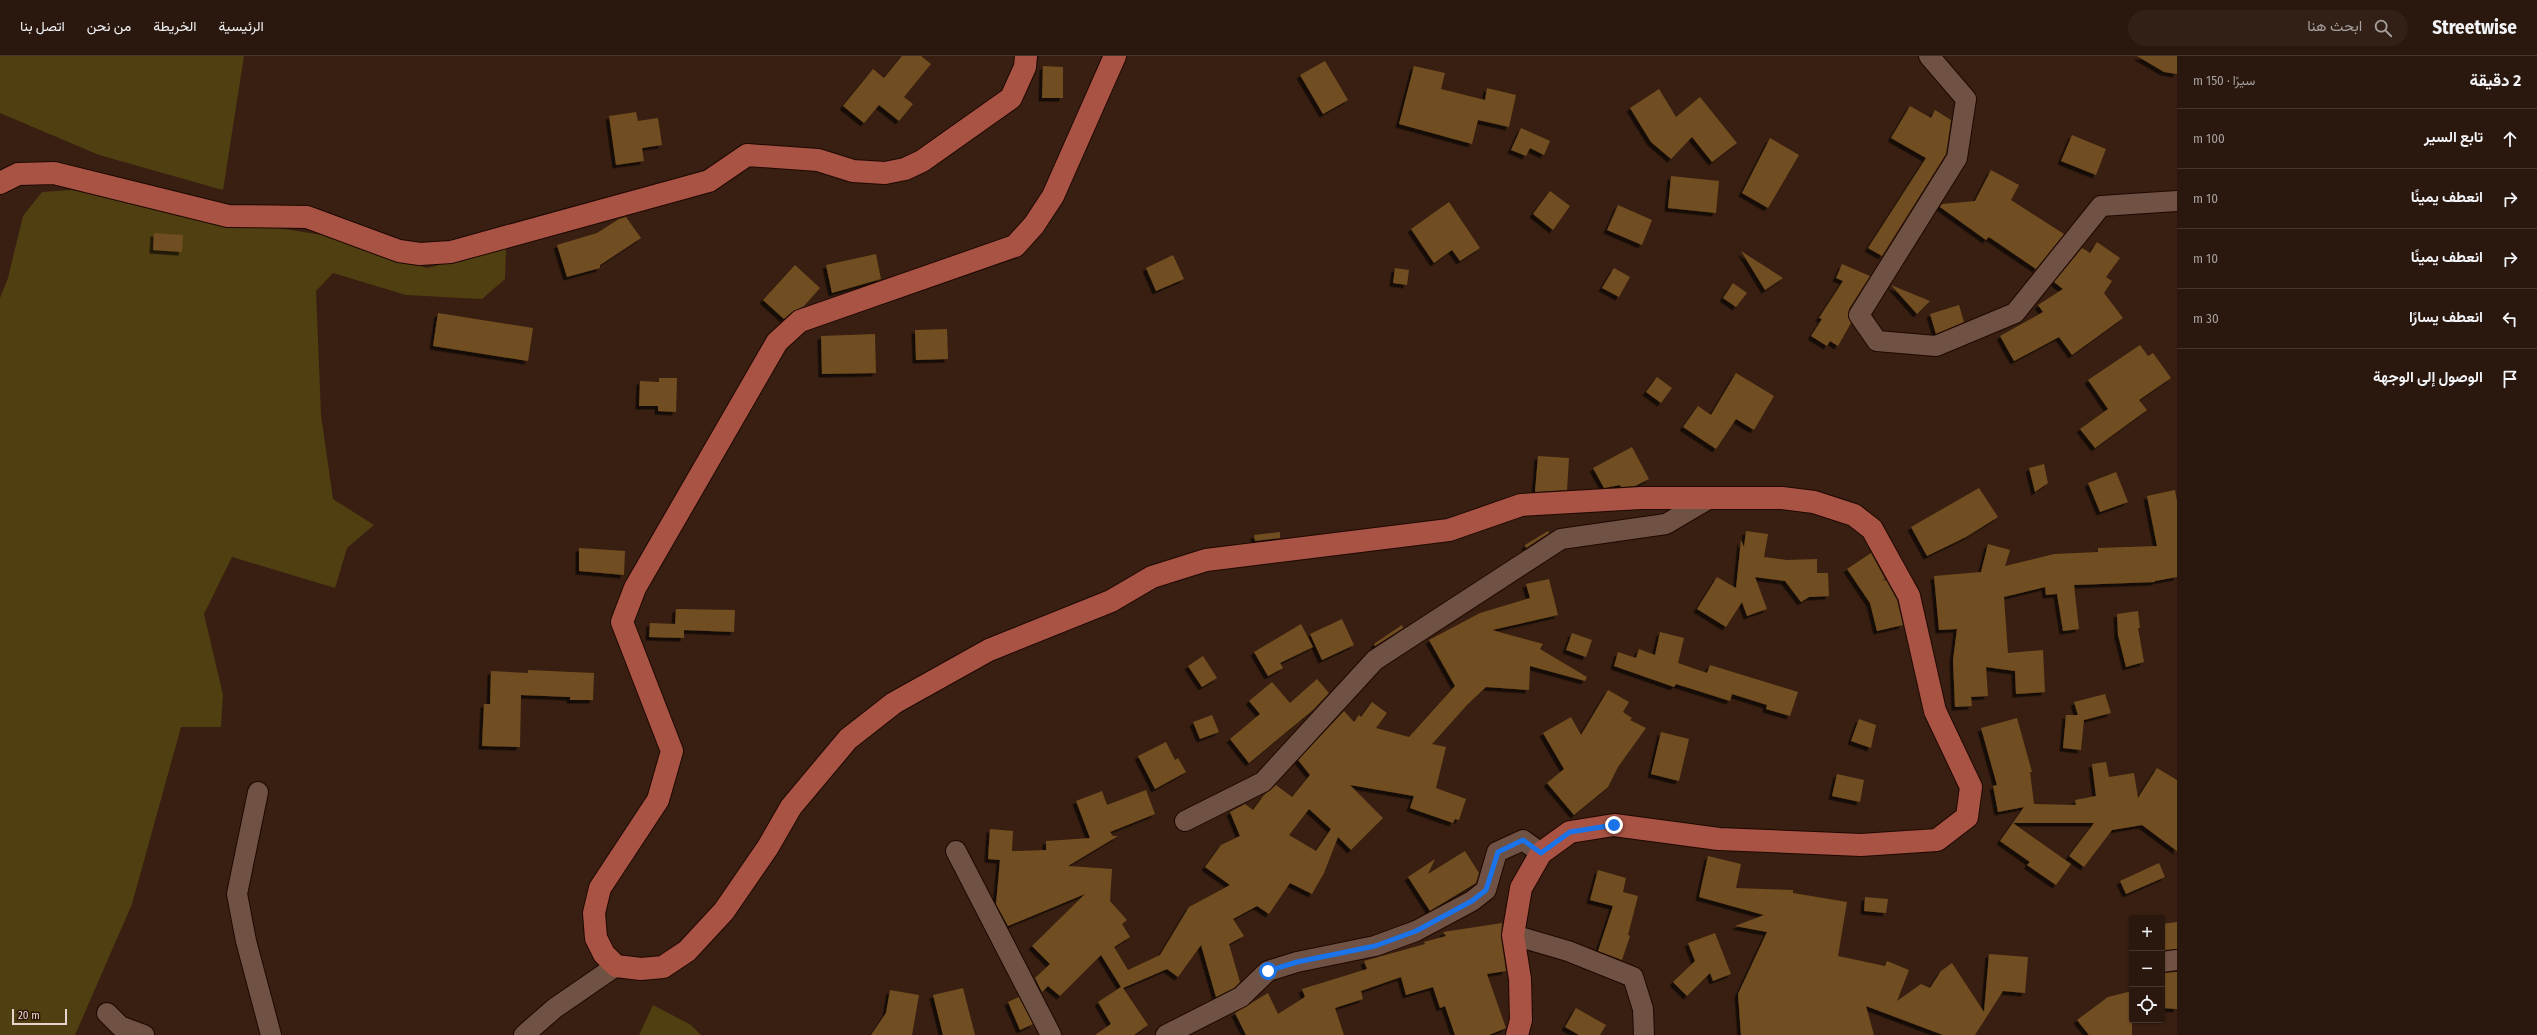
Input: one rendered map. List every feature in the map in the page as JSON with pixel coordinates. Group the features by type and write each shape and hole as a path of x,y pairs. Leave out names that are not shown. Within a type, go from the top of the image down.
{"main road":[{"path":"0,183 18,174 54,173 228,216 307,217 398,250 420,254 451,252 709,181 747,155 818,160 854,171 885,173 905,169 922,161 1010,98 1025,67 1026,56"},
{"path":"1115,56 1054,196 1034,225 1015,246 800,322 777,342 635,588 622,622 672,751 658,800 600,888 594,913 596,938 604,954 616,966 641,969 663,966 687,951 724,911 801,795 848,739 894,703 989,650 1111,601 1152,578 1206,560 1449,530 1521,505 1641,498 1782,498 1814,502 1854,515 1872,529 1909,596 1935,711 1971,787 1967,817 1937,840 1861,845 1719,839 1614,825 1570,832 1541,853 1521,888 1513,935 1520,979 1521,1020 1517,1035"}],"street":[{"path":"1929,56 1966,99 1957,158 1859,315 1877,341 1936,346 2015,313 2101,206 2177,201"},
{"path":"1185,821 1263,782 1375,660 1561,539 1666,524 1710,498"},
{"path":"258,792 237,894 246,940 271,1035"},
{"path":"1166,1035 1241,997 1268,971 1297,962 1375,946 1416,931 1472,901 1486,890 1498,852 1523,840 1541,853"},
{"path":"956,851 1051,1035"},
{"path":"1513,935 1568,951 1633,977 1644,1009 1644,1035"},
{"path":"2165,962 2177,960"},
{"path":"524,1035 555,1008 616,966"},
{"path":"107,1013 120,1026 144,1035"}],"shaded area":[{"path":"0,56 244,56 223,190 99,155 0,113"},
{"path":"72,190 175,211 322,235 427,268 506,248 505,279 482,299 406,295 333,273 316,291 321,415 333,499 374,525 347,548 335,588 232,557 204,614 223,695 221,727 181,727 132,904 75,1035 0,1035 0,298 8,278 23,216 42,192"},
{"path":"653,1005 691,1025 701,1035 639,1035"}],"building":[{"path":"902,56 921,56 931,64 904,97 913,104 899,121 879,105 864,123 843,106 873,69 884,78"},
{"path":"2137,56 2177,56 2177,74 2164,72"},
{"path":"1325,61 1348,100 1323,114 1300,75"},
{"path":"1043,66 1063,67 1063,98 1042,98"},
{"path":"1414,66 1445,73 1441,89 1485,100 1487,88 1516,95 1509,127 1478,120 1472,144 1399,124"},
{"path":"1659,89 1676,117 1700,97 1737,143 1712,162 1692,137 1671,159 1651,142 1630,108"},
{"path":"1910,106 1931,118 1935,110 1951,120 1946,154 1882,256 1868,248 1926,158 1891,138"},
{"path":"636,112 638,121 658,118 662,145 642,148 644,161 616,165 609,116"},
{"path":"1521,128 1550,141 1544,155 1530,148 1526,156 1511,150"},
{"path":"2072,135 2106,149 2096,175 2061,161"},
{"path":"1770,138 1799,155 1768,208 1742,193"},
{"path":"1991,170 2019,185 2011,200 2064,234 2036,269 1989,237 1986,240 1940,207 1942,204 1975,201"},
{"path":"1671,176 1719,181 1716,213 1668,208"},
{"path":"1550,191 1570,206 1553,230 1533,214"},
{"path":"1449,202 1480,248 1460,261 1452,250 1434,263 1411,229"},
{"path":"1618,205 1652,220 1642,245 1607,230"},
{"path":"626,217 641,238 600,265 600,268 567,277 557,245 597,233 619,219"},
{"path":"154,233 183,235 182,252 153,250"},
{"path":"2097,242 2120,258 2106,277 2112,281 2104,293 2123,318 2072,355 2059,337 2014,361 2000,336 2043,312 2038,305 2063,289 2054,282 2082,248 2090,253"},
{"path":"1741,251 1783,278 1765,290"},
{"path":"876,254 881,279 832,293 826,265"},
{"path":"1173,255 1184,279 1156,291 1146,268"},
{"path":"1842,264 1870,276 1849,309 1848,316 1851,323 1838,346 1830,341 1827,346 1811,336 1822,319 1819,318 1843,281 1836,278"},
{"path":"795,265 820,288 804,306 792,312 784,319 763,300"},
{"path":"1395,268 1409,270 1407,285 1393,283"},
{"path":"1614,268 1630,277 1619,297 1602,288"},
{"path":"1733,283 1747,293 1736,307 1723,298"},
{"path":"1891,285 1930,301 1917,314"},
{"path":"1959,305 1964,322 1936,334 1930,314"},
{"path":"438,313 533,328 528,361 433,346"},
{"path":"947,329 948,359 916,360 915,330"},
{"path":"875,334 876,373 822,374 821,336"},
{"path":"2140,345 2148,356 2153,353 2171,378 2139,400 2147,410 2095,448 2080,429 2108,409 2088,380"},
{"path":"1736,373 1774,396 1754,430 1736,419 1716,449 1683,427 1698,406 1711,415"},
{"path":"1657,377 1672,388 1661,403 1646,392"},
{"path":"659,378 677,378 676,412 658,411 658,406 639,406 640,381 659,382"},
{"path":"1632,447 1649,479 1635,486 1621,487 1620,485 1604,488 1593,468"},
{"path":"1538,456 1569,458 1567,490 1535,492"},
{"path":"2044,464 2048,483 2035,492 2029,468"},
{"path":"2116,472 2128,502 2100,512 2088,483"},
{"path":"1979,488 1998,517 1966,537 1927,556 1911,527"},
{"path":"2175,490 2177,501 2177,577 2155,582 2074,585 2079,629 2063,631 2057,594 2046,595 2045,587 2004,597 2008,653 2043,650 2045,692 2016,694 2015,671 1986,667 1988,696 1971,697 1972,706 1955,707 1953,660 1957,629 1939,630 1934,576 1981,572 1988,544 2010,550 2005,566 2054,554 2098,552 2098,548 2157,546 2147,496"},
{"path":"1548,531 1549,533 1526,548 1525,545"},
{"path":"1746,531 1768,534 1764,557 1787,560 1817,559 1817,573 1828,573 1829,596 1809,597 1801,602 1785,581 1755,577 1767,609 1747,616 1742,602 1726,627 1697,609 1717,577 1736,588 1741,540 1744,547"},
{"path":"1280,532 1280,538 1255,541 1254,535"},
{"path":"579,548 625,551 624,575 579,571"},
{"path":"1871,553 1885,579 1882,581 1886,580 1897,600 1903,625 1877,631 1870,603 1847,569"},
{"path":"1549,579 1558,615 1492,630 1543,644 1540,649 1587,677 1585,681 1530,666 1529,690 1486,687 1467,705 1432,744 1446,747 1436,788 1466,799 1459,820 1455,819 1453,823 1410,808 1414,796 1350,785 1383,818 1351,850 1338,837 1324,873 1312,894 1290,883 1269,914 1257,906 1233,919 1244,936 1229,944 1240,982 1234,988 1216,997 1201,945 1178,977 1167,969 1123,988 1148,1025 1134,1035 1095,1035 1111,1024 1098,1002 1121,987 1101,955 1060,996 1048,986 1042,992 1035,978 1050,964 1032,946 1085,894 1008,926 996,904 1000,860 988,859 990,829 1013,831 1012,851 1046,850 1046,841 1090,838 1076,801 1102,791 1107,805 1146,790 1155,814 1110,832 1113,836 1118,836 1068,866 1112,869 1110,901 1127,920 1122,924 1130,937 1114,947 1128,970 1160,955 1189,907 1230,885 1205,867 1221,845 1240,836 1230,812 1245,804 1253,810 1264,795 1276,785 1292,797 1310,775 1298,760 1344,711 1354,722 1359,715 1361,717 1372,702 1387,713 1376,728 1409,737 1455,686 1429,640 1480,613 1530,598 1526,584","holes":["1309,809 1331,829 1316,851 1289,835"]},
{"path":"676,609 735,610 734,632 684,630 684,638 649,637 650,623 675,624"},
{"path":"2138,611 2140,628 2138,628 2144,662 2126,667 2118,635 2117,614"},
{"path":"1342,619 1354,645 1322,660 1310,634"},
{"path":"1301,624 1313,647 1280,663 1283,668 1268,676 1254,652"},
{"path":"1402,625 1403,628 1375,646 1374,644"},
{"path":"1660,632 1684,638 1678,663 1707,673 1710,665 1798,692 1790,716 1766,709 1767,705 1732,694 1730,701 1676,684 1674,687 1614,666 1618,652 1636,658 1639,649 1655,655"},
{"path":"1572,633 1592,640 1586,657 1566,650"},
{"path":"1203,656 1217,678 1202,687 1188,666"},
{"path":"528,670 594,673 593,700 570,700 570,697 521,695 520,747 482,746 484,704 490,704 491,671 528,673"},
{"path":"1317,679 1329,693 1313,710 1249,763 1230,739 1260,714 1249,701 1272,682 1290,703"},
{"path":"1608,690 1629,702 1623,712 1632,718 1630,720 1646,728 1618,767 1608,787 1574,815 1547,783 1564,769 1543,733 1571,717 1581,735"},
{"path":"2105,694 2111,713 2084,720 2081,750 2063,748 2066,715 2078,715 2074,702"},
{"path":"1212,715 1219,732 1200,739 1193,722"},
{"path":"2017,718 2032,772 2030,772 2034,804 2076,805 2075,800 2096,796 2092,764 2106,762 2109,777 2134,773 2138,798 2157,768 2177,780 2177,851 2142,825 2112,830 2084,867 2069,856 2094,823 2013,823 2071,864 2056,885 2027,865 2030,862 2000,841 2024,807 1998,812 1993,786 1997,785 1981,728"},
{"path":"1859,719 1876,725 1871,748 1851,741"},
{"path":"1661,732 1689,739 1679,781 1651,774"},
{"path":"1166,742 1175,760 1178,758 1186,772 1155,789 1138,756"},
{"path":"1837,774 1864,780 1860,802 1832,796"},
{"path":"1465,851 1479,873 1476,883 1430,911 1408,877 1435,859 1428,874"},
{"path":"1708,856 1741,864 1736,888 1793,890 1793,893 1847,902 1838,956 1885,966 1887,961 1909,970 1897,1001 1921,984 1930,988 1941,971 1952,963 1984,1012 1989,954 2028,957 2025,993 2003,991 1975,1035 1943,1035 1866,1006 1874,1035 1741,1035 1738,994 1767,932 1735,926 1764,915 1699,897"},
{"path":"2159,863 2165,877 2126,894 2120,881"},
{"path":"1598,870 1626,878 1623,892 1638,896 1628,935 1630,936 1622,960 1598,951 1613,906 1590,900"},
{"path":"1865,897 1888,899 1886,913 1864,911"},
{"path":"2177,922 2177,949 2165,950 2165,924"},
{"path":"1502,923 1501,937 1506,971 1487,974 1506,1028 1489,1035 1455,1035 1445,1006 1440,1008 1433,987 1406,995 1401,977 1361,991 1363,999 1335,1008 1344,1035 1246,1035 1235,1013 1268,993 1278,1014 1305,997 1302,989 1367,969 1364,961 1425,944 1424,942 1446,936 1443,932"},
{"path":"1715,933 1731,974 1713,981 1710,973 1687,996 1673,982 1695,961 1688,943"},
{"path":"2177,972 2177,1009 2165,1008 2165,973"},
{"path":"963,988 975,1035 943,1035 933,995"},
{"path":"890,990 919,995 912,1035 871,1035 886,1013"},
{"path":"2129,992 2129,1023 2132,1023 2132,1035 2089,1035 2077,1020 2108,997"},
{"path":"1019,997 1033,1024 1020,1030 1008,1002"},
{"path":"1576,1008 1606,1025 1600,1035 1579,1035 1565,1027"}],"route":[{"path":"1268,971 1297,962 1375,946 1416,931 1472,901 1486,890 1498,852 1523,840 1541,853 1570,832 1614,825"}]}
